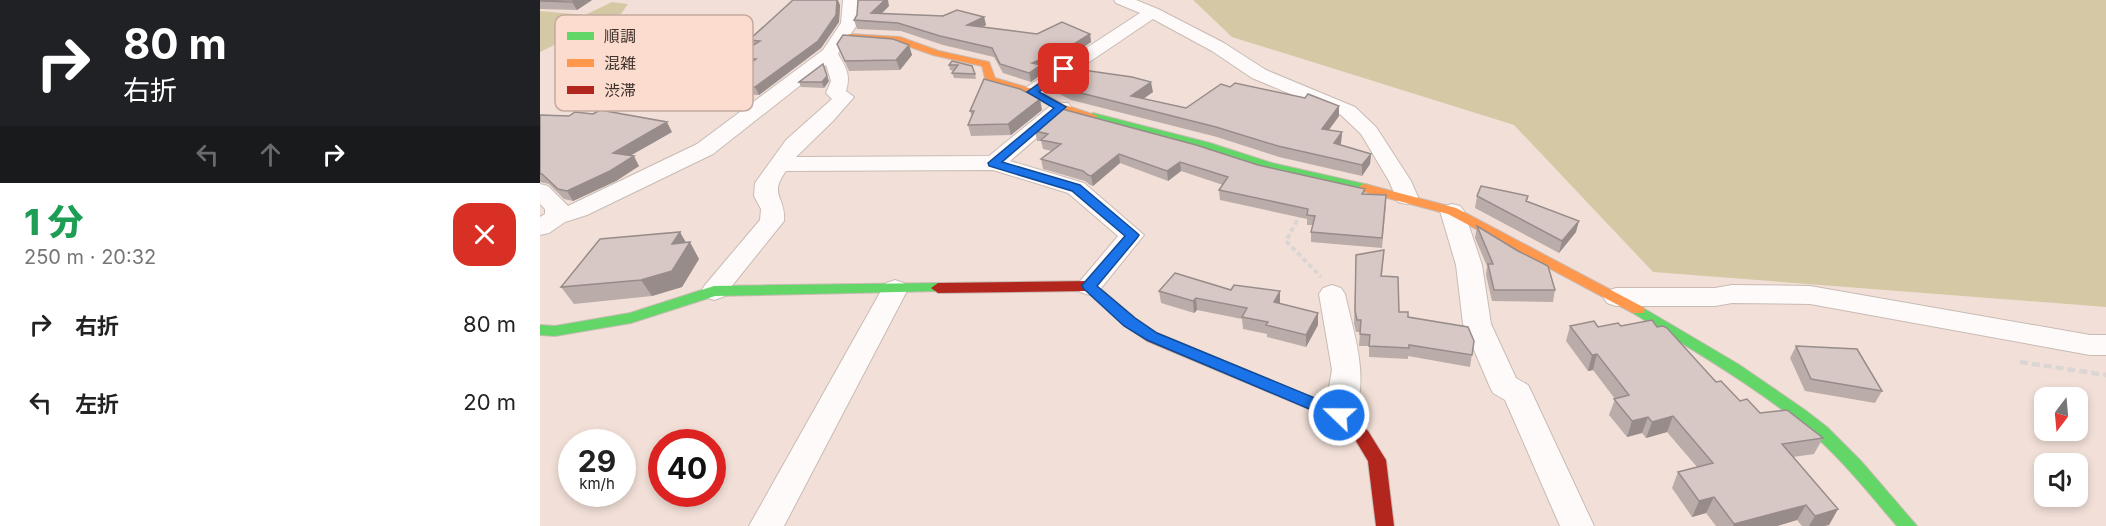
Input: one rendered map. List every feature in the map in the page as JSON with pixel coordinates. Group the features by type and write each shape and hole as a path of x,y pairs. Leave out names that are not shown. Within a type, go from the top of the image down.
{"street":[{"path":"753,111 836,45 852,18 851,0"},
{"path":"1122,0 1152,12 1218,47 1259,74 1348,111 1369,131 1400,181 1406,196"},
{"path":"1032,92 1152,12"},
{"path":"836,45 900,40 936,53 986,64 990,81 1032,92 1061,107 1215,148 1269,166 1406,196 1452,211 1616,297 1724,361 1820,432 1861,471 1908,526"},
{"path":"714,291 772,221 773,209 766,196 765,183 794,145 844,97 836,93 840,81 836,45"},
{"path":"994,163 1061,107"},
{"path":"549,223 705,149 753,111"},
{"path":"781,164 994,163 1076,188 1132,235 1089,286"},
{"path":"540,191 557,207 549,223"},
{"path":"1452,211 1469,265 1477,324 1504,385 1517,393 1577,526"},
{"path":"540,330 555,331 631,318 714,291 1089,286 1130,322 1152,337 1339,415 1362,436 1377,460 1385,526"},
{"path":"766,526 895,289"},
{"path":"1332,294 1347,370 1339,415"},
{"path":"1616,297 1715,297 1732,294 1810,295 2090,345 2106,345"}],"path":[{"path":"1320,178 1286,241 1318,272 1332,294"},
{"path":"2020,362 2106,375"}],"shaded area":[{"path":"1193,0 2106,0 2106,307 1653,272 1514,125 1232,37"},
{"path":"612,2 628,4 620,15 585,15"},
{"path":"540,11 585,15 555,15 555,45 540,52"}],"building":[{"path":"540,0 575,0 572,2"},
{"path":"793,0 837,0 836,15 818,41 755,87 753,87 753,61 756,59 753,59 753,45 760,41 753,40 753,36"},
{"path":"858,0 885,0 871,13 943,16 957,10 984,17 967,25 1037,34 1062,22 1090,34 1066,49 1032,63 1041,65 1029,73 1000,64 992,48 898,23 854,20 857,15"},
{"path":"843,35 893,39 909,45 896,60 845,61 837,44"},
{"path":"952,61 972,66 975,74 952,73 958,65 949,65"},
{"path":"823,64 827,76 822,82 799,82"},
{"path":"1069,68 1151,82 1131,96 1186,108 1221,84 1230,87 1235,83 1305,98 1308,94 1339,106 1322,129 1342,132 1334,143 1371,154 1362,165 1278,146 1216,127 1069,90 1050,80"},
{"path":"984,79 1020,89 1040,99 1008,124 968,125 974,111 970,111"},
{"path":"1062,109 1196,145 1258,165 1365,189 1362,194 1386,195 1382,238 1311,232 1315,216 1307,215 1308,209 1219,190 1228,177 1180,162 1167,171 1119,154 1091,176 1083,171 1041,159 1061,144 1041,140 1048,134 1035,131"},
{"path":"606,111 667,122 613,153 634,156 610,171 567,191 558,189 540,174 540,115 569,116 575,112 593,114"},
{"path":"1481,186 1528,196 1526,201 1579,221 1562,241 1477,196"},
{"path":"1477,226 1548,266 1555,290 1494,290 1488,264 1493,264"},
{"path":"680,232 672,244 690,242 672,271 641,280 561,287 600,239"},
{"path":"1384,250 1381,276 1398,277 1399,312 1408,312 1408,317 1468,327 1474,341 1472,355 1409,345 1409,348 1369,346 1370,335 1360,334 1361,320 1357,320 1355,311 1356,255"},
{"path":"1175,273 1231,290 1234,285 1280,291 1274,302 1318,313 1306,335 1266,325 1268,322 1242,317 1247,308 1196,298 1193,301 1159,291"},
{"path":"1652,320 1657,327 1667,328 1716,382 1721,381 1740,401 1747,399 1760,413 1787,410 1823,438 1782,444 1838,509 1815,516 1806,505 1734,524 1714,497 1699,501 1678,472 1713,463 1673,416 1652,422 1648,417 1632,421 1614,399 1629,395 1597,354 1592,355 1570,326 1594,321 1598,327 1618,323 1621,326"},
{"path":"1796,346 1857,349 1882,391 1811,379"}],"traffic: fast":[{"path":"1093,116 1206,145 1269,166 1365,188"},
{"path":"540,330 555,331 631,318 714,291 938,288"},
{"path":"1638,310 1732,368 1800,415 1844,454 1908,526"}],"traffic: slow":[{"path":"850,37 900,40 936,53 986,64 990,80 1032,92 1061,107 1093,116"},
{"path":"1365,188 1452,211 1638,310"}],"traffic: jam":[{"path":"938,288 1089,286 1130,322 1152,337 1339,415 1362,436 1377,460 1385,526"}],"route":[{"path":"1064,69 1032,92 1061,107 994,163 1076,188 1132,235 1089,286 1130,322 1152,337 1339,415"}]}
